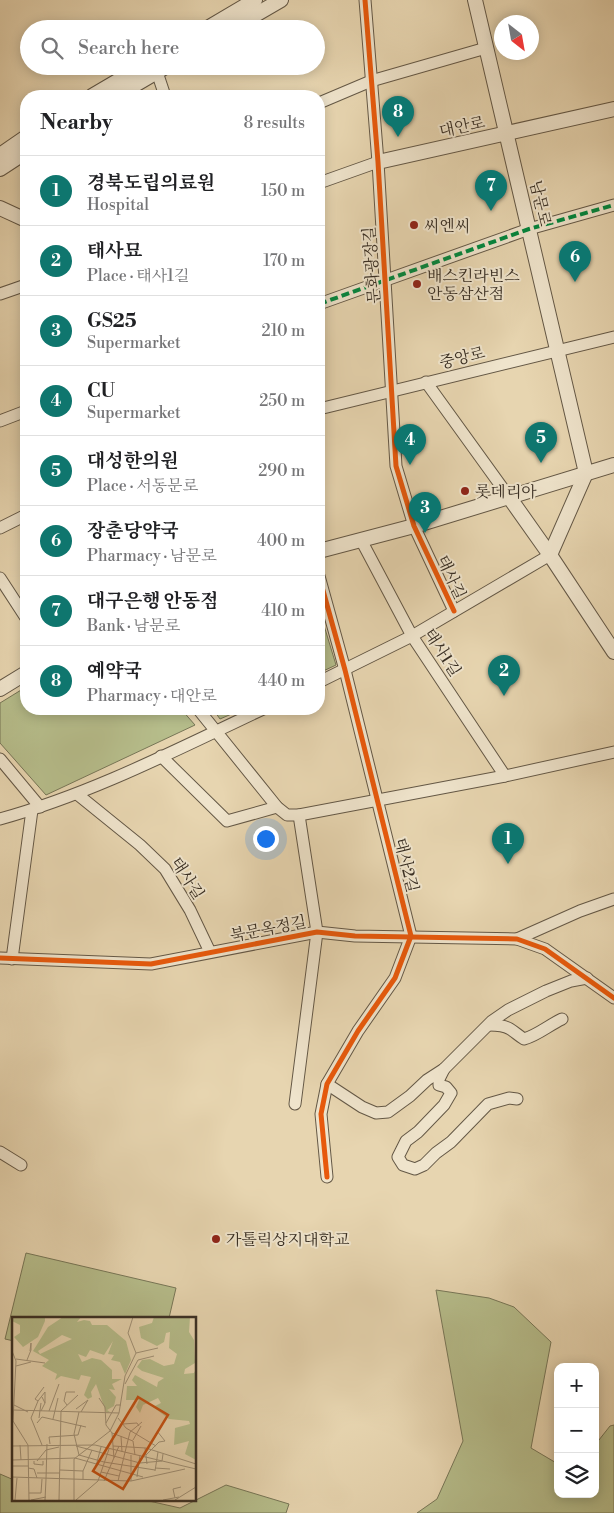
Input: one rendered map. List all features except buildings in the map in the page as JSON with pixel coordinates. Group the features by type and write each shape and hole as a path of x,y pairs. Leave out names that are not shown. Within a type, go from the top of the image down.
{"street":[{"path":"221,20 255,0"},
{"path":"247,20 281,0"},
{"name":"문화광장길","path":"365,0 378,162 396,466 414,526"},
{"name":"남문로","path":"475,0 586,473"},
{"path":"325,100 371,80 486,48"},
{"path":"102,90 128,75"},
{"path":"126,90 152,75"},
{"path":"163,75 164,90"},
{"name":"대안로","path":"325,181 378,162 614,109"},
{"path":"0,155 20,141"},
{"path":"0,169 20,156"},
{"path":"325,302 528,229 614,205"},
{"path":"0,208 20,217"},
{"path":"0,294 20,287"},
{"name":"중앙로","path":"325,408 614,337"},
{"path":"426,382 550,555 614,652"},
{"path":"0,421 20,413"},
{"path":"325,550 414,526 614,465"},
{"path":"550,555 586,473"},
{"path":"0,528 20,519"},
{"name":"태사길","path":"414,526 454,611"},
{"name":"태사1길","path":"361,540 412,636 505,776"},
{"name":"태사길","path":"325,679 412,636 550,555"},
{"path":"0,578 20,609"},
{"name":"태사2길","path":"325,597 346,670 411,936"},
{"path":"0,688 20,676"},
{"path":"203,715 277,807 286,815 299,816 505,776 614,752"},
{"path":"0,818 77,794 250,715"},
{"path":"161,756 227,821 277,807"},
{"path":"0,759 36,808 12,959"},
{"name":"태사길","path":"77,794 140,845 165,869 190,910 210,952"},
{"path":"295,1104 317,932 299,816"},
{"path":"517,939 580,911 614,899"},
{"name":"북문옥정길","path":"0,958 151,964 317,932 355,936 517,939 545,949 614,998"},
{"path":"328,1177 321,1114 327,1084 358,1031 395,978 411,936"},
{"path":"327,1084 362,1107 376,1113 388,1112 410,1096 427,1080 444,1069 488,1025 508,1010 546,991 571,981 587,978"},
{"path":"488,1025 499,1025 510,1029 524,1039 562,1019"},
{"path":"444,1069 439,1079 439,1085 446,1087 451,1093 444,1105 418,1132 406,1141 398,1157 403,1165 415,1170 424,1165 451,1142 488,1104 509,1098 517,1099"},
{"path":"0,1152 20,1165"}],"green space":[{"path":"325,629 336,665 325,670"},
{"path":"20,691 20,715 186,715 195,725 46,795 0,743 0,703"},
{"path":"217,715 229,715 220,719"},
{"path":"26,1253 176,1288 169,1317 12,1317 12,1341 5,1339"},
{"path":"436,1290 489,1298 514,1307 551,1342 531,1448 554,1462 554,1498 599,1498 599,1440 610,1426 614,1425 614,1513 417,1513 437,1499 463,1441"},
{"path":"0,1474 12,1479 12,1500 144,1500 180,1508 226,1485 289,1504 286,1513 0,1513"}],"marked path":[{"path":"325,302 529,229 614,205"}],"cycle path":[{"path":"365,0 378,162 396,466 414,526 454,611"},
{"path":"325,598 345,670 411,936 395,978 358,1031 327,1084 321,1114 327,1177"},
{"path":"0,958 151,964 317,932 355,936 517,939 545,949 614,998"}],"place":[{"name":"예약국","path":"398,137"},
{"name":"대구은행 안동점","path":"491,211"},
{"name":"씨엔씨","path":"414,225"},
{"name":"장춘당약국","path":"575,282"},
{"name":"배스킨라빈스 안동삼산점","path":"417,284"},
{"name":"대성한의원","path":"541,463"},
{"name":"CU","path":"410,465"},
{"name":"롯데리아","path":"465,491"},
{"name":"GS25","path":"425,533"},
{"name":"태사묘","path":"504,696"},
{"name":"경북도립의료원","path":"508,864"},
{"name":"가톨릭상지대학교","path":"216,1239"}]}
